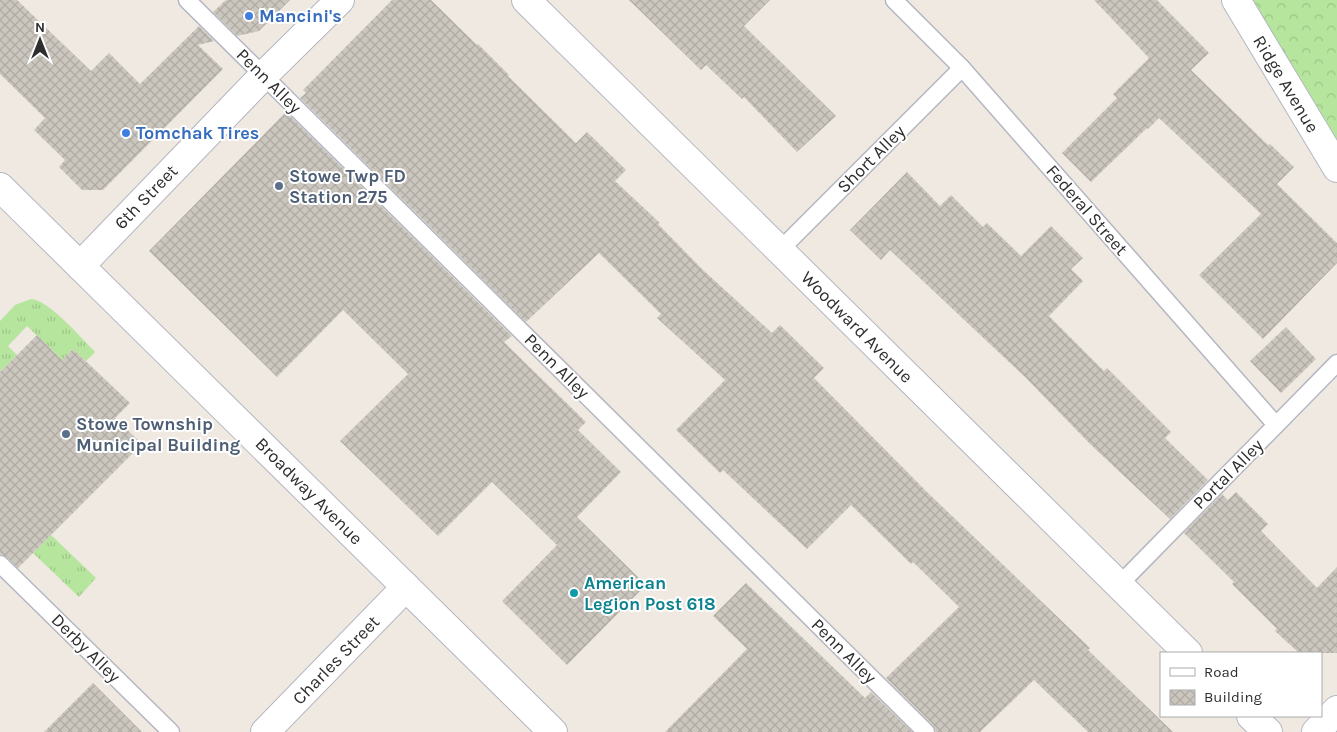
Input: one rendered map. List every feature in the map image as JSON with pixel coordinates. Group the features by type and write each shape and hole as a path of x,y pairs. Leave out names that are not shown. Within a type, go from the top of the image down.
{"street":[{"name":"6th Street","path":"80,266 264,75 340,0"},
{"name":"Woodward Avenue","path":"526,0 1187,652"},
{"name":"Ridge Avenue","path":"1236,0 1337,168"},
{"name":"Broadway Avenue","path":"0,187 553,732"},
{"name":"Charles Street","path":"266,732 406,587"},
{"path":"1316,732 1337,710"},
{"path":"1252,717 1268,732"}],"lane":[{"name":"Penn Alley","path":"187,0 926,732"},
{"name":"Federal Street","path":"894,0 962,68 1276,425"},
{"name":"Short Alley","path":"780,250 962,68"},
{"name":"Portal Alley","path":"1118,585 1337,363"},
{"name":"Derby Alley","path":"0,564 171,732"}],"green space":[{"path":"1239,0 1337,0 1337,163"},
{"path":"31,299 47,306 95,352 86,361 73,349 59,363 58,356 27,326 8,346 17,355 0,372 0,321 15,305"},
{"path":"51,535 96,578 79,597 33,553"}],"building":[{"path":"0,0 17,0 91,71 109,53 140,84 199,26 214,41 198,45 223,69 103,190 82,190 59,167 65,160 34,130 45,118 0,74"},
{"name":"Mancini's","path":"226,0 290,0 259,31 237,36 213,12"},
{"path":"392,0 431,0 478,44 576,143 587,132 626,170 615,181 660,223 658,224 703,270 772,333 780,325 824,368 814,378 928,493 1090,648 1088,650 1173,732 1088,732 1034,680 980,732 936,732 933,725 886,678 959,607 913,562 911,564 851,505 807,549 723,470 720,473 676,430 725,380 657,318 661,314 599,253 526,322 300,98 306,93 303,90"},
{"path":"629,0 770,0 744,26 836,116 797,152 744,97 742,99 706,65 701,70"},
{"path":"1094,0 1157,0 1209,53 1191,70 1268,145 1270,144 1294,167 1277,184 1337,243 1337,263 1263,339 1199,275 1261,214 1159,118 1091,182 1062,153 1117,98 1113,94 1149,58"},
{"path":"286,112 512,336 504,342 586,422 578,430 621,472 577,517 646,585 567,665 502,601 557,545 492,482 438,536 340,441 408,374 343,310 277,377 149,251"},
{"path":"907,172 940,206 951,195 983,227 987,223 1021,256 1051,226 1083,258 1071,269 1083,281 1049,316 1104,371 1107,368 1171,432 1165,438 1208,480 1170,519 1090,444 1025,377 890,250 881,260 850,230"},
{"path":"1286,327 1316,359 1281,393 1250,361"},
{"name":"Stowe Township Municipal Building","path":"37,335 62,360 73,349 130,403 115,418 142,444 18,568 7,557 0,554 0,372"},
{"path":"1236,492 1268,524 1261,531 1317,588 1337,567 1337,653 1298,652 1275,631 1277,629 1232,584 1234,582 1184,533 1222,494 1228,500"},
{"path":"746,583 865,698 871,692 912,732 665,732 747,649 713,616"},
{"path":"93,683 142,732 44,732"}],"place":[{"name":"Mancini's","path":"249,16"},
{"name":"Tomchak Tires","path":"126,133"},
{"name":"Stowe Twp FD Station 275","path":"279,186"},
{"name":"Stowe Township Municipal Building","path":"66,434"},
{"name":"American Legion Post 618","path":"574,593"}]}
